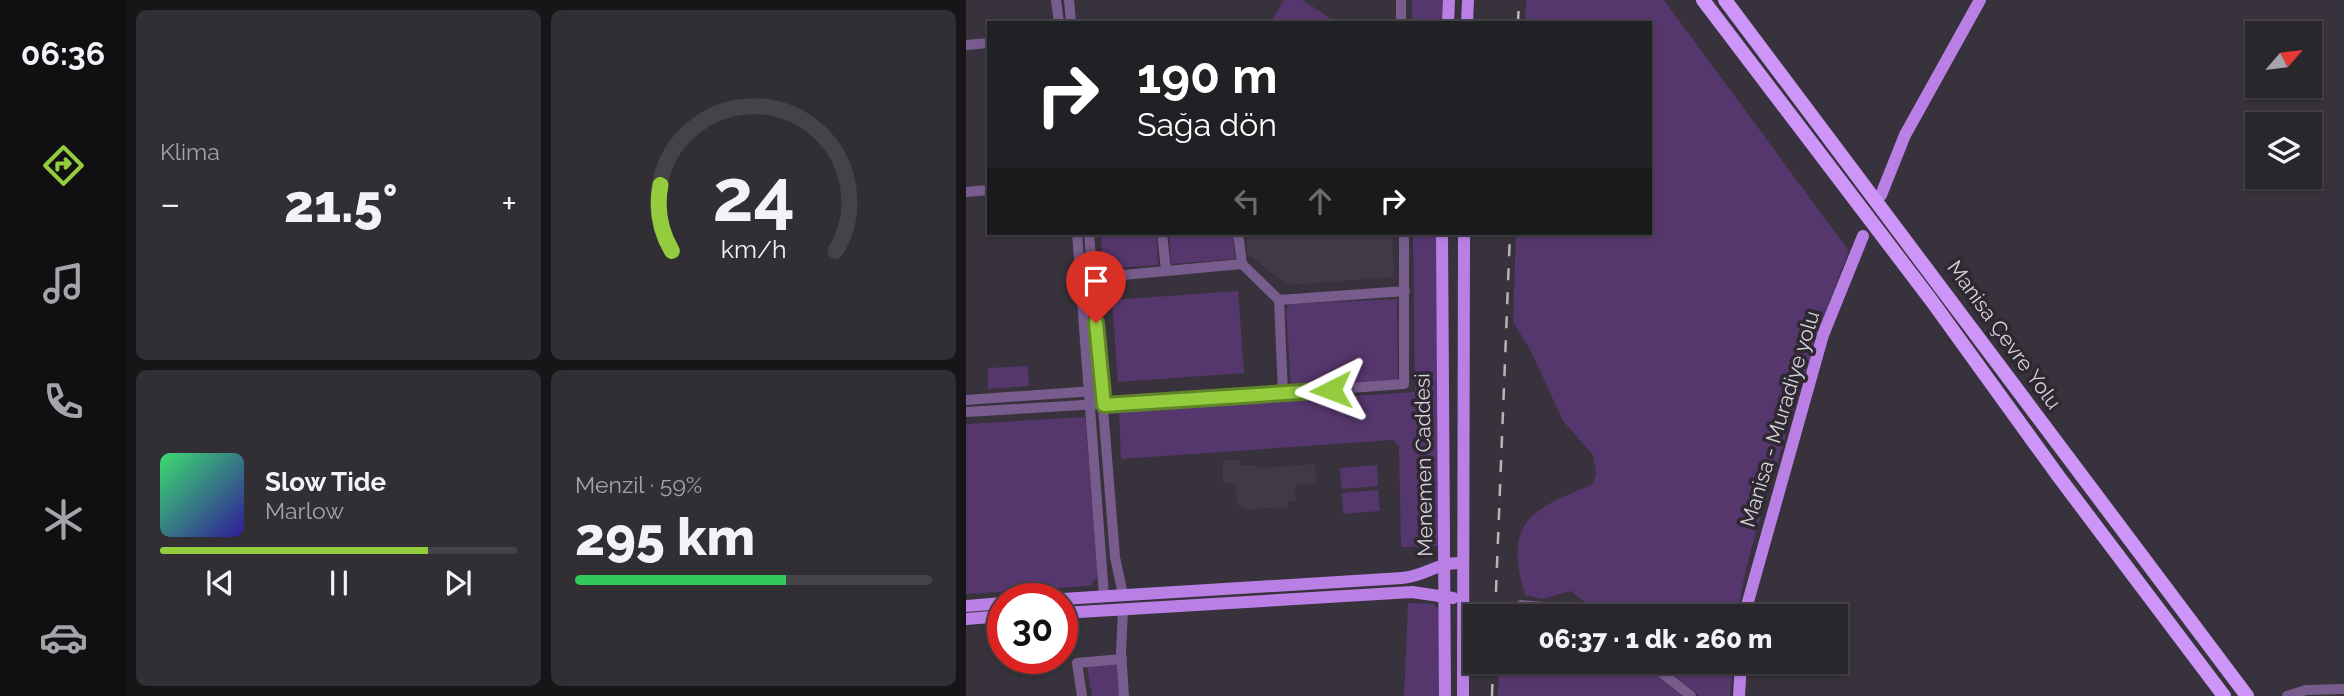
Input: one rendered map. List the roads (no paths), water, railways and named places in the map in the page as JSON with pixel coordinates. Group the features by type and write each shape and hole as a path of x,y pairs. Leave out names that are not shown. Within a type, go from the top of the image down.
{"highway":[{"name":"Manisa Çevre Yolu","path":"1703,0 1931,300 2059,477 2224,696"},
{"name":"Manisa Çevre Yolu","path":"1725,0 2247,696"}],"main road":[{"path":"1448,21 1449,0"},
{"path":"1467,21 1468,0"},
{"path":"1881,195 1905,135 1980,0"},
{"name":"Menemen Caddesi","path":"1442,235 1445,696"},
{"name":"Menemen Caddesi","path":"1463,696 1464,235"},
{"name":"Manisa - Muradiye yolu","path":"1747,604 1823,335 1863,236"},
{"path":"1078,598 1413,577 1444,562 1462,563"},
{"path":"1078,613 1412,592 1445,598 1464,597"},
{"path":"1123,595 1123,611"},
{"path":"1104,596 1105,612"},
{"path":"966,606 987,604"},
{"path":"966,619 987,617"},
{"path":"1739,696 1740,674"}],"street":[{"path":"1056,0 1059,21"},
{"path":"1069,0 1071,21"},
{"path":"1401,0 1401,21"},
{"path":"966,45 987,43"},
{"path":"966,191 987,190"},
{"path":"1077,235 1104,596"},
{"path":"1088,235 1115,557 1123,595"},
{"path":"1162,235 1166,270"},
{"path":"1238,235 1242,264 1279,300 1283,393"},
{"path":"966,412 1405,384 1404,235"},
{"path":"1091,278 1242,264"},
{"path":"1279,300 1405,291"},
{"path":"966,400 1102,391"},
{"path":"1123,611 1124,696"},
{"path":"1082,696 1077,663 1122,659"},
{"path":"1663,674 1691,696"},
{"path":"2287,696 2306,690 2344,689"}],"railway":[{"path":"1518,21 1519,0"},
{"path":"1495,604 1510,235"},
{"path":"1492,696 1493,674"}]}
